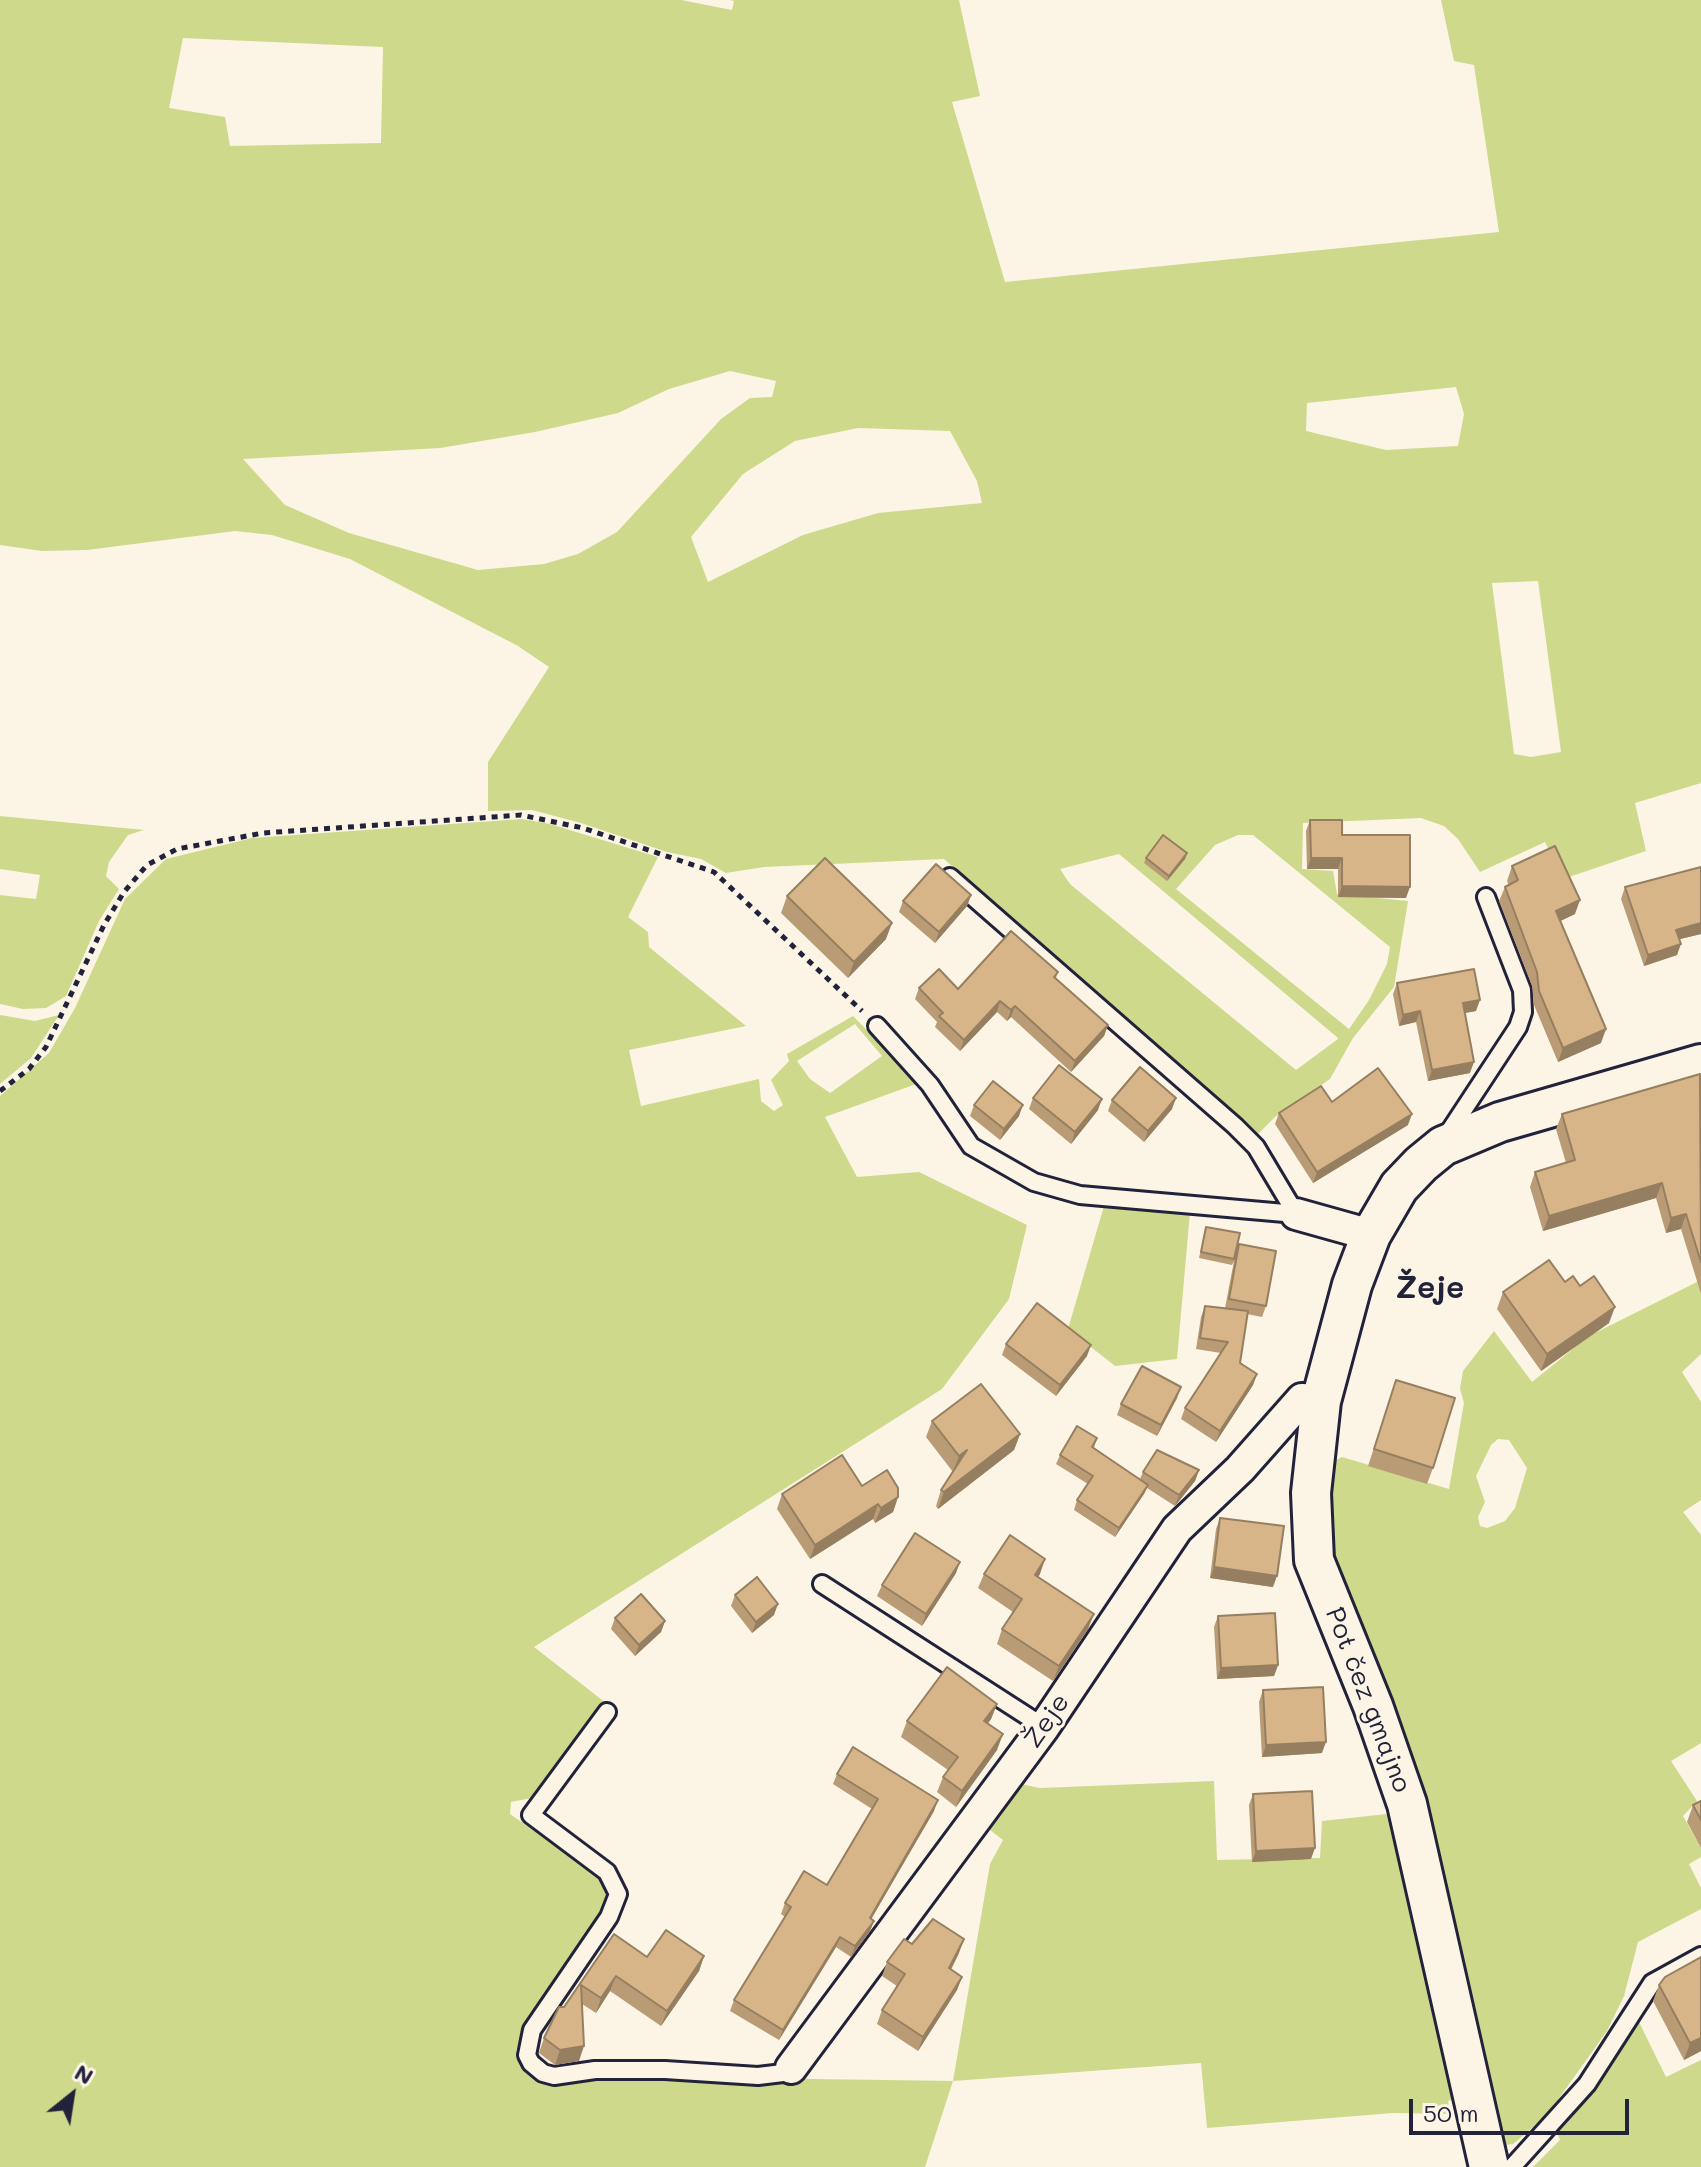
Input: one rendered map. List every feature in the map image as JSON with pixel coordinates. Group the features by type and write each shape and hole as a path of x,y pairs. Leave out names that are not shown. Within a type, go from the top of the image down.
{"street":[{"name":"Pot čez gmajno","path":"1489,2167 1407,1804 1373,1706 1314,1560 1311,1493 1321,1401 1352,1285 1371,1235 1399,1187 1443,1146 1500,1122 1701,1064"},
{"path":"1296,1214 1371,1235"},
{"name":"Žeje","path":"791,2068 1044,1727 1177,1529 1240,1469 1302,1399 1321,1401"}],"lane":[{"path":"942,870 1235,1126 1256,1147 1296,1214"},
{"path":"1443,1146 1474,1090 1518,1027 1523,1012 1522,990 1486,897"},
{"path":"877,1026 930,1085 971,1146 1034,1182 1080,1195 1296,1214"},
{"path":"1474,1090 1500,1122"},
{"path":"822,1584 1044,1727"},
{"path":"607,1712 531,1815 607,1872 618,1894 609,1917 532,2030 527,2055 531,2063 543,2073 554,2076 595,2070 665,2070 758,2076 783,2073 791,2068"},
{"path":"1512,2167 1587,2084 1652,1983 1701,1956"}],"path":[{"path":"0,1091 29,1069 46,1047 104,925 124,892 147,865 177,849 216,839 487,815 521,815 550,820 714,872 877,1026"}],"green space":[{"path":"0,0 681,0 732,10 734,1 730,0 959,0 980,96 952,102 1005,282 1499,232 1474,65 1454,61 1441,0 1701,0 1701,783 1635,803 1646,851 1563,879 1545,842 1480,872 1458,839 1444,826 1421,818 1303,823 1302,869 1333,871 1337,894 1408,901 1394,987 1353,1038 1330,1079 1275,1117 1256,1136 944,859 764,867 726,873 701,859 667,852 532,810 488,811 488,762 549,667 518,646 350,559 272,535 235,531 87,550 42,551 0,545","holes":["183,38 383,47 381,143 230,146 225,117 169,108","730,371 776,381 772,397 750,398 721,419 617,532 578,554 544,564 478,570 349,533 285,505 243,459 440,448 535,432 618,413 669,389","1456,387 1464,414 1458,446 1386,450 1306,431 1307,403","858,428 950,431 977,481 982,503 878,513 803,535 708,582 691,537 743,474 795,441","1538,581 1561,752 1531,757 1514,754 1492,583","1238,835 1253,835 1390,947 1387,964 1369,1000 1349,1029 1176,889 1215,845","1119,854 1338,1039 1296,1070 1070,884 1060,869"]},
{"path":"0,816 144,830 128,835 109,862 106,876 119,889 99,921 66,996 46,1008 23,1009 0,1004 0,895 36,899 40,875 0,869"},
{"path":"522,819 550,824 658,857 628,917 648,932 649,947 746,1026 629,1050 641,1106 759,1079 761,1101 774,1111 783,1105 771,1080 789,1061 787,1054 853,1016 919,1083 825,1117 857,1177 919,1172 1027,1225 1009,1299 942,1389 534,1647 606,1703 532,1798 511,1802 510,1814 603,1879 608,1903 522,2033 516,2051 520,2066 535,2080 560,2083 607,2076 953,2081 925,2167 0,2167 0,1096 49,1053 75,1008 125,899 166,859 252,838","holes":["855,1024 882,1056 830,1093 810,1079 797,1061"]},
{"path":"0,1015 35,1021 59,1015 31,1058 0,1084"},
{"path":"1104,1206 1190,1212 1177,1359 1115,1366 1068,1329"},
{"path":"1701,1280 1701,1354 1682,1372 1701,1402 1701,1500 1683,1512 1701,1535 1701,1743 1671,1761 1697,1801 1683,1816 1701,1848 1701,1857 1689,1864 1701,1888 1701,1909 1638,1942 1624,1996 1607,2031 1547,2115 1513,2144 1505,2145 1495,2137 1329,1552 1327,1465 1342,1457 1449,1489 1464,1403 1460,1389 1463,1371 1494,1331 1532,1382 1589,1336","holes":["1498,1439 1509,1440 1527,1468 1515,1508 1505,1521 1487,1528 1480,1526 1478,1517 1485,1502 1476,1476 1491,1445"]},
{"path":"1214,1781 1217,1860 1320,1858 1322,1821 1387,1814 1399,1822 1459,2097 1448,2101 1450,2114 1393,2113 1207,2128 1201,2063 953,2081 990,1864 1003,1840 981,1823 986,1816 1000,1817 1021,1784 1040,1788"},
{"path":"1639,2022 1666,2077 1701,2060 1701,2167 1533,2167 1560,2140 1556,2131 1586,2097"}],"building":[{"path":"1310,820 1342,820 1342,835 1410,835 1410,887 1342,886 1342,858 1311,858"},
{"path":"1163,835 1187,853 1169,876 1146,858"},
{"path":"1555,846 1580,900 1556,911 1606,1029 1563,1048 1539,991 1537,972 1505,887 1518,880 1512,866"},
{"path":"825,858 892,923 854,962 787,896"},
{"path":"936,864 971,895 939,932 903,901"},
{"path":"1701,867 1701,923 1676,930 1681,944 1648,955 1625,887"},
{"path":"1011,931 1058,972 1054,977 1108,1025 1075,1061 1015,1006 1011,1010 1000,1001 964,1040 939,1016 943,1013 919,988 939,969 958,989"},
{"path":"1474,969 1480,1000 1463,1003 1474,1062 1432,1070 1420,1011 1403,1015 1397,983"},
{"path":"1059,1065 1102,1099 1075,1132 1033,1098"},
{"path":"1140,1067 1176,1098 1148,1131 1112,1100"},
{"path":"1378,1068 1412,1114 1317,1172 1279,1113 1321,1086 1332,1102"},
{"path":"1700,1074 1701,1262 1686,1214 1671,1218 1662,1183 1549,1216 1535,1172 1575,1160 1562,1114"},
{"path":"993,1081 1023,1105 1004,1129 974,1105"},
{"path":"1206,1227 1240,1233 1234,1259 1201,1252"},
{"path":"1239,1244 1276,1251 1266,1306 1229,1299"},
{"path":"1549,1260 1565,1282 1573,1276 1580,1286 1594,1276 1615,1307 1547,1354 1503,1292"},
{"path":"1037,1303 1091,1345 1060,1385 1006,1344"},
{"path":"1205,1306 1248,1311 1240,1363 1257,1374 1220,1431 1185,1408 1228,1342 1200,1338"},
{"path":"1142,1366 1181,1387 1161,1425 1121,1404"},
{"path":"1396,1380 1455,1398 1433,1468 1374,1449"},
{"path":"981,1384 1020,1434 944,1492 941,1490 967,1450 959,1456 932,1421"},
{"path":"1077,1426 1097,1438 1092,1447 1148,1485 1119,1528 1077,1500 1093,1476 1060,1455"},
{"path":"1157,1450 1199,1470 1179,1495 1143,1472"},
{"path":"842,1455 862,1486 887,1470 898,1488 898,1497 881,1508 878,1504 815,1545 782,1494"},
{"path":"1220,1518 1284,1526 1277,1576 1214,1567"},
{"path":"915,1533 960,1562 926,1614 882,1585"},
{"path":"1010,1535 1045,1559 1035,1575 1094,1614 1059,1666 1002,1629 1022,1599 984,1574"},
{"path":"757,1577 778,1604 756,1622 735,1595"},
{"path":"641,1594 665,1621 639,1645 615,1618"},
{"path":"1275,1613 1278,1665 1221,1668 1218,1616"},
{"path":"947,1667 997,1704 984,1721 1003,1734 962,1791 943,1777 958,1757 907,1721"},
{"path":"1323,1687 1326,1742 1266,1745 1263,1690"},
{"path":"853,1747 938,1800 870,1918 874,1921 855,1946 840,1937 783,2030 734,2000 791,1907 785,1903 804,1871 827,1885 878,1799 837,1774"},
{"path":"1312,1791 1315,1848 1256,1851 1253,1794"},
{"path":"1701,1801 1701,1820 1693,1805"},
{"path":"933,1919 964,1939 949,1968 962,1977 923,2037 882,2010 905,1974 887,1962 904,1939 912,1944"},
{"path":"666,1930 704,1956 667,2011 616,1976 601,1998 581,1985 584,2046 560,2050 544,2038 559,2007 564,2007 614,1934 647,1957"},
{"path":"1701,1957 1701,2038 1690,2043 1659,1985 1665,1977"}],"district":[{"name":"Žeje","path":"1430,1289"}]}
